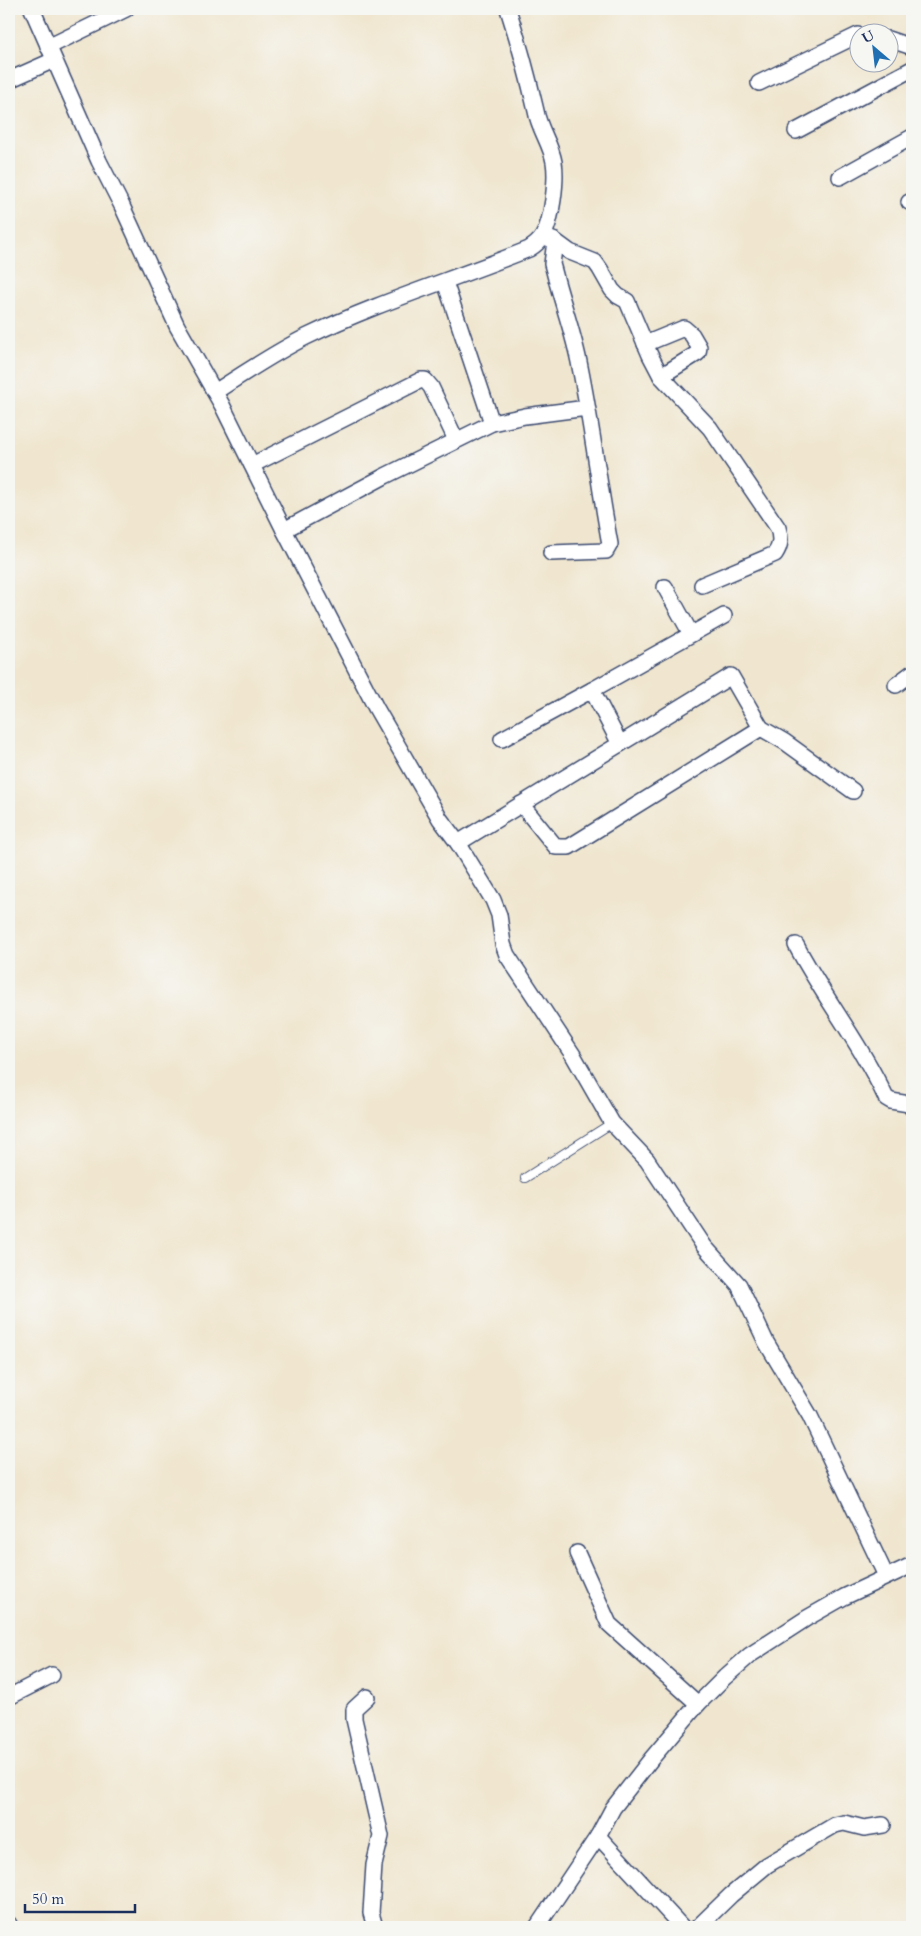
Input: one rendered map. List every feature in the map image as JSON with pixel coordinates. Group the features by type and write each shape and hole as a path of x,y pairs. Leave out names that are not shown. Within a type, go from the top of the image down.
{"street":[{"path":"32,9 168,307 215,392 376,708 432,806 458,844 497,908 503,944 507,955 573,1055 612,1123 647,1160 697,1237 739,1285 766,1342 810,1416 886,1576"},
{"path":"9,80 126,9"},
{"path":"508,9 523,55 536,112 554,160 555,173 549,238 552,264 574,337 610,544 606,551 552,553"},
{"path":"759,83 848,40"},
{"path":"898,42 912,47"},
{"path":"796,131 912,69"},
{"path":"840,177 912,137"},
{"path":"215,392 305,338 385,304 529,249 549,238"},
{"path":"549,238 570,252 595,262 612,290 627,301 661,376 710,428 778,528 781,538 775,554 702,585"},
{"path":"445,282 492,423"},
{"path":"646,344 684,328 692,335 699,347 698,353 661,376"},
{"path":"252,465 421,380 425,380 431,387 456,440"},
{"path":"284,530 385,476 492,423 525,416 587,408"},
{"path":"665,587 691,634"},
{"path":"502,739 724,616"},
{"path":"896,685 912,673"},
{"path":"458,844 731,676 761,728 785,742 853,791"},
{"path":"592,690 620,744"},
{"path":"522,804 556,848 569,847 761,728"},
{"path":"796,945 834,1012 858,1044 886,1098 891,1101 909,1104 912,1108"},
{"path":"577,1554 609,1624 698,1704"},
{"path":"537,1927 598,1836 613,1808 698,1704 750,1655 777,1636 844,1597 912,1565"},
{"path":"9,1697 52,1675"},
{"path":"368,1696 354,1709 354,1719 381,1836 374,1864 371,1913 376,1927"},
{"path":"698,1927 766,1865 835,1825 844,1823 864,1828 883,1825"},
{"path":"598,1836 682,1927"}],"lane":[{"path":"525,1178 612,1123"}]}
